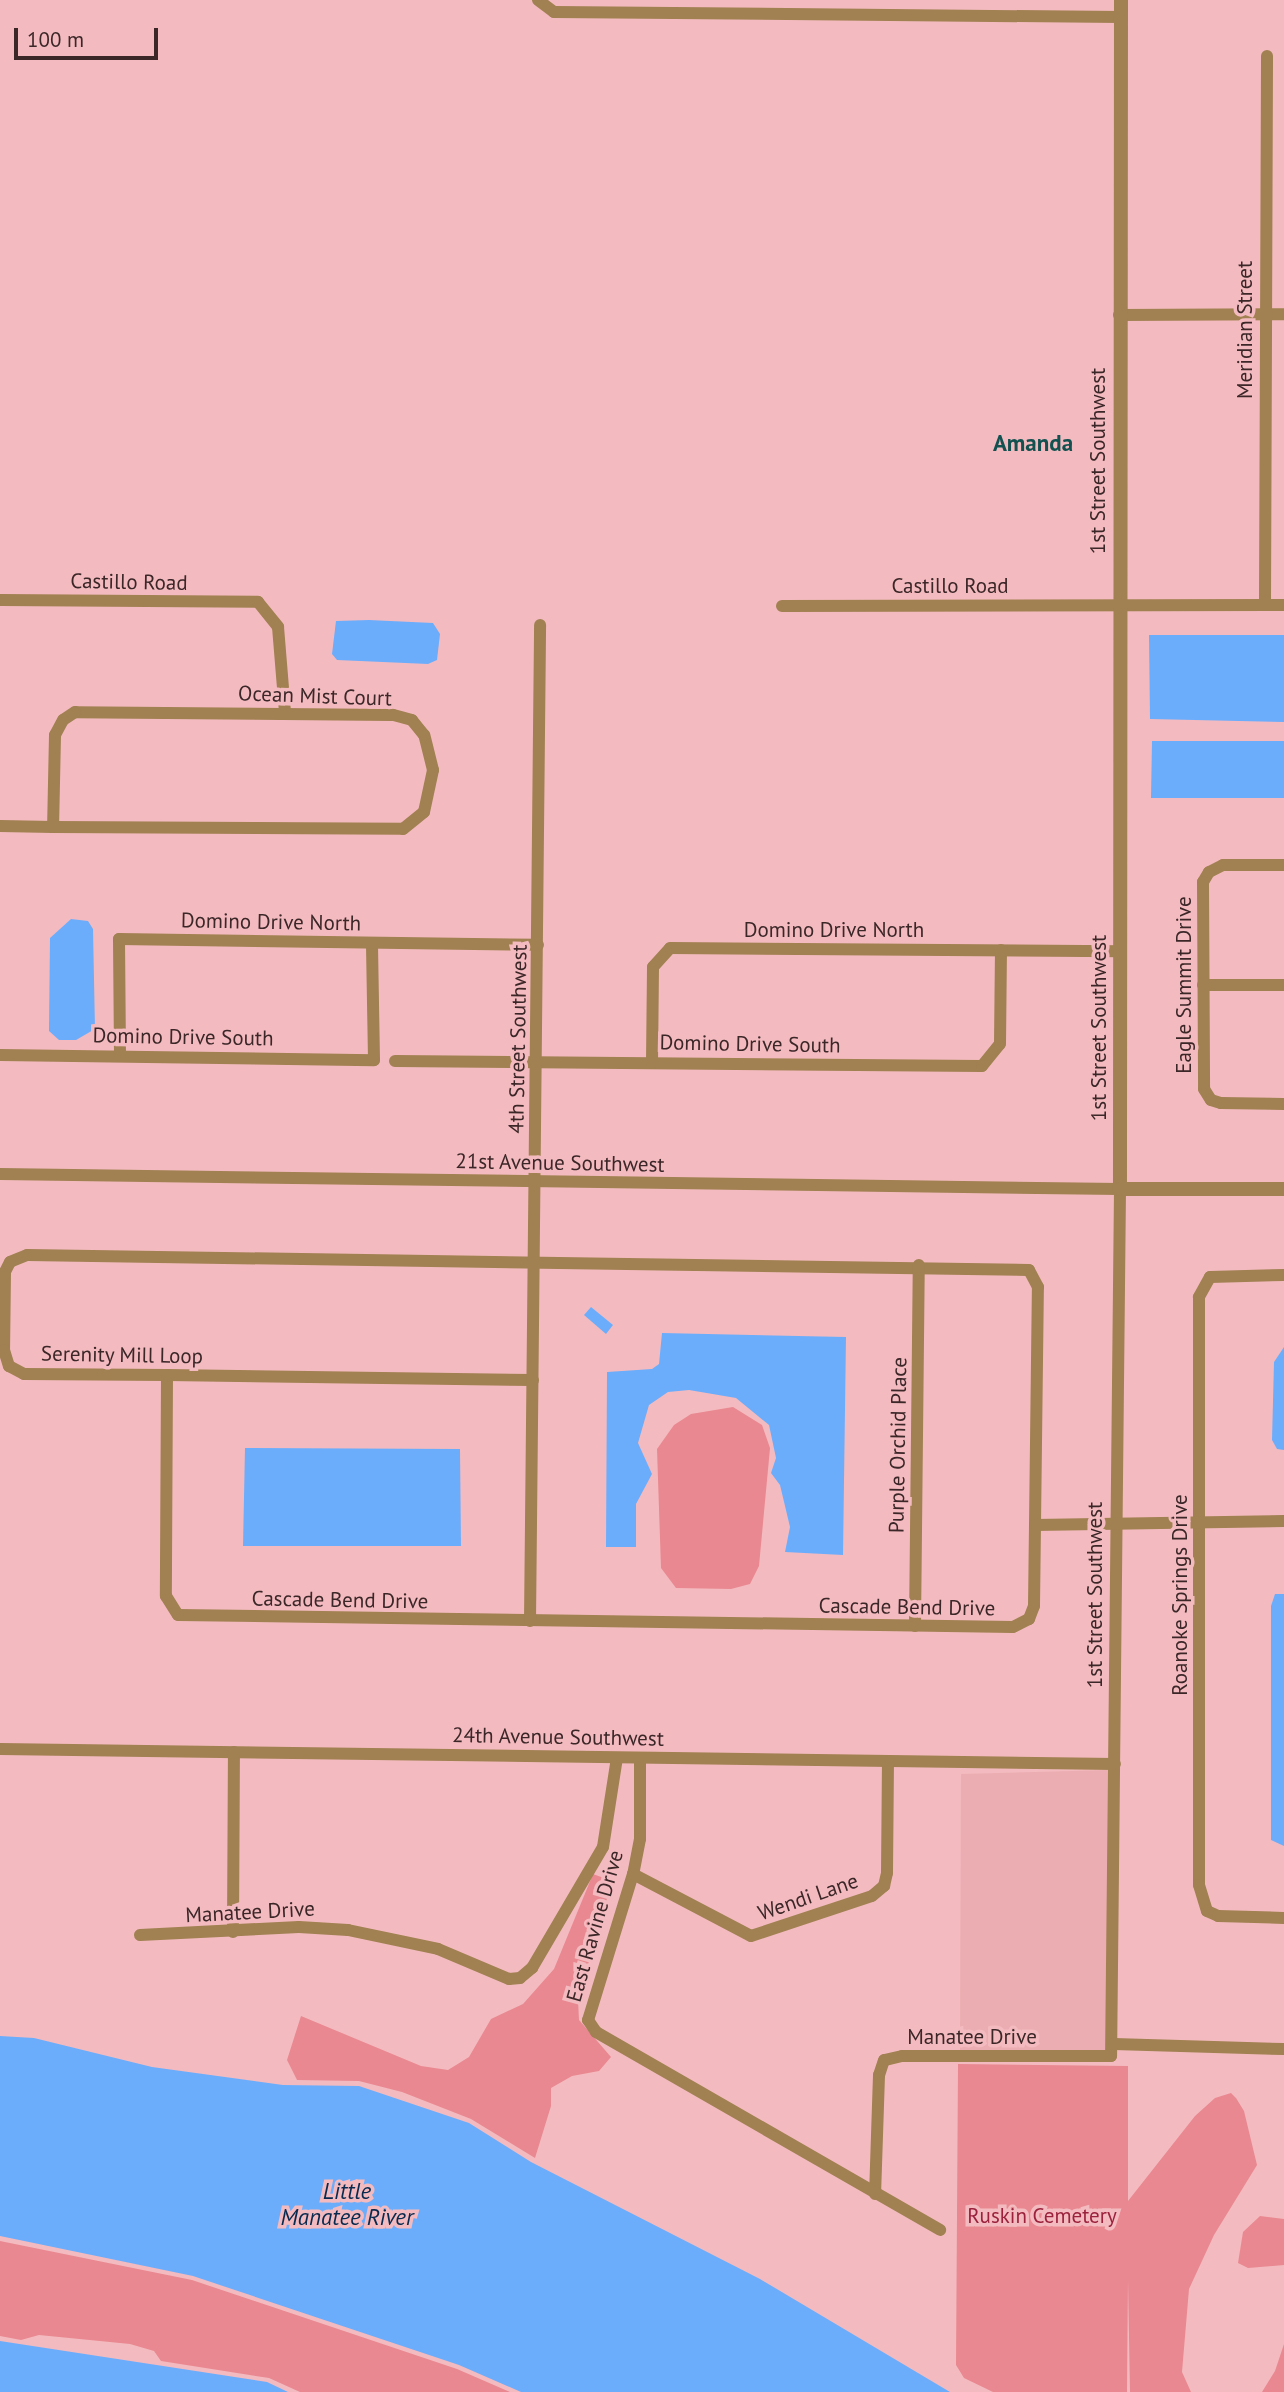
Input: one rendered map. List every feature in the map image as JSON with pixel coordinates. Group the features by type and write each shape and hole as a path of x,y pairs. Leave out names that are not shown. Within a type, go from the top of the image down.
{"street":[{"name":"1st Street Southwest","path":"1112,2050 1120,1189 1121,0"},
{"path":"541,3 554,12 1121,17"},
{"name":"Meridian Street","path":"1265,605 1267,56"},
{"path":"1119,315 1284,314"},
{"name":"Castillo Road","path":"0,600 258,603 278,627 285,712"},
{"name":"Castillo Road","path":"782,606 1284,605"},
{"name":"4th Street Southwest","path":"530,1622 538,1061 540,625"},
{"name":"Ocean Mist Court","path":"0,827 403,829 424,812 433,769 424,735 412,720 393,715 75,712 63,720 55,735 53,827"},
{"name":"Eagle Summit Drive","path":"1284,865 1223,865 1209,872 1203,882 1203,1078 1211,1100 1284,1104"},
{"name":"Domino Drive North","path":"120,1055 119,939 538,945"},
{"name":"Domino Drive South","path":"0,1055 374,1060 372,943"},
{"name":"Domino Drive North","path":"652,1063 653,967 670,948 1120,951"},
{"name":"Domino Drive South","path":"395,1061 982,1066 1000,1045 1001,950"},
{"path":"1203,985 1284,985"},
{"name":"21st Avenue Southwest","path":"0,1174 1120,1189"},
{"path":"1120,1189 1284,1189"},
{"name":"Serenity Mill Loop","path":"533,1380 24,1374 9,1366 4,1350 5,1272 10,1262 27,1255 534,1261"},
{"name":"Cascade Bend Drive","path":"167,1375 166,1596 178,1615 530,1622 1023,1625 1034,1606 1035,1277 1017,1266 534,1261"},
{"name":"Purple Orchid Place","path":"915,1626 919,1265"},
{"name":"Roanoke Springs Drive","path":"1284,1275 1223,1274 1203,1284 1199,1297 1202,1902 1207,1911 1218,1916 1284,1918"},
{"path":"1035,1525 1108,1526 1117,1521 1284,1521"},
{"name":"24th Avenue Southwest","path":"0,1749 1115,1764"},
{"path":"233,1932 234,1752"},
{"name":"Manatee Drive","path":"140,1935 299,1927 348,1930 438,1949 509,1979 520,1978 532,1968 603,1847 617,1758"},
{"name":"East Ravine Drive","path":"640,1758 640,1839 633,1874 588,2020 596,2032 875,2194"},
{"name":"Wendi Lane","path":"633,1874 751,1936 872,1896 884,1886 887,1873 888,1762"},
{"path":"1112,2050 1284,2049"},
{"name":"Manatee Drive","path":"875,2194 878,2075 884,2060 902,2056 1112,2050"},
{"path":"875,2194 940,2230"}],"shaded area":[{"path":"1110,1770 1107,2051 960,2050 961,1774"}],"green space":[{"path":"733,1407 762,1425 770,1448 759,1566 750,1584 731,1589 676,1588 661,1568 657,1449 674,1425 691,1414"},
{"path":"593,1874 612,1881 578,2000 579,2020 611,2057 599,2071 572,2076 551,2088 551,2106 535,2158 471,2119 402,2092 359,2081 297,2080 287,2060 301,2016 421,2066 448,2070 469,2057 491,2019 523,2004 554,1969"},
{"name":"Ruskin Cemetery","path":"958,2064 1128,2066 1128,2201 1195,2116 1215,2098 1231,2093 1236,2098 1244,2111 1257,2165 1214,2235 1189,2289 1182,2372 1191,2392 1130,2392 1128,2280 1127,2392 993,2392 964,2378 956,2365"},
{"path":"1260,2216 1284,2219 1284,2265 1248,2268 1238,2263 1243,2232"},
{"path":"0,2241 192,2280 457,2369 510,2392 300,2392 269,2378 161,2361 154,2351 130,2344 39,2335 21,2340 0,2336"},
{"path":"1284,2344 1284,2392 1262,2392 1275,2371"}],"water":[{"path":"336,621 433,623 440,634 437,660 428,664 337,660 332,654"},
{"path":"1149,635 1284,635 1284,722 1150,719"},
{"path":"1152,741 1284,741 1284,798 1151,798"},
{"path":"71,919 88,921 93,929 95,1029 76,1040 59,1040 49,1031 50,938"},
{"path":"591,1307 613,1325 606,1334 584,1315"},
{"path":"662,1333 846,1337 843,1555 785,1552 790,1527 780,1485 771,1473 776,1458 769,1425 736,1398 689,1390 668,1392 649,1405 638,1443 652,1474 636,1504 636,1547 606,1547 607,1372 652,1369 659,1364"},
{"path":"1284,1347 1284,1450 1277,1449 1272,1440 1274,1362"},
{"path":"245,1448 460,1449 461,1546 243,1546"},
{"path":"1275,1594 1284,1594 1284,1846 1271,1840 1271,1606"},
{"name":"Little Manatee River","path":"0,2036 34,2038 152,2067 283,2085 359,2086 469,2123 531,2162 760,2279 950,2392 521,2392 459,2365 193,2276 0,2236"},
{"path":"0,2341 267,2382 288,2392 0,2392"}],"district":[{"name":"Amanda","path":"1033,443"}]}
